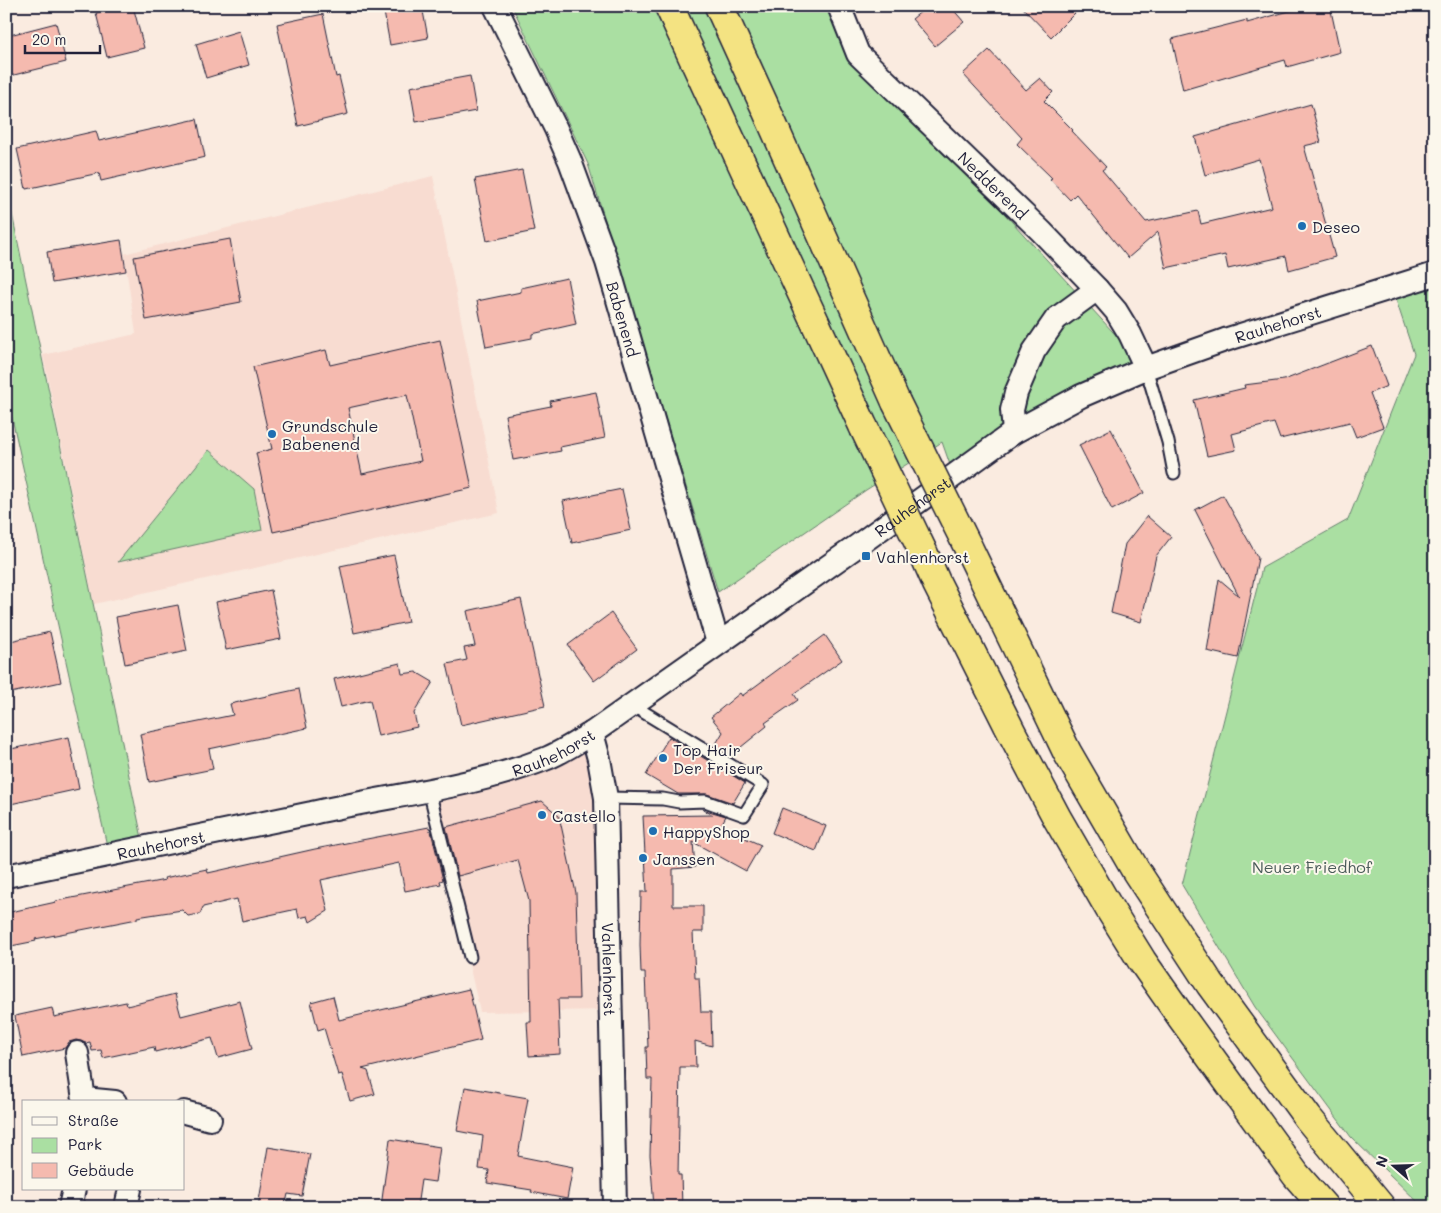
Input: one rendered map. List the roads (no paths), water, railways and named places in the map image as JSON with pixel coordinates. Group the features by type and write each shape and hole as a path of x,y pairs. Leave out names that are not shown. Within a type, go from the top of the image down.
{"highway":[{"path":"669,6 937,584 1057,818 1142,961 1296,1175 1324,1207"},
{"path":"719,6 896,402 1067,752 1136,871 1210,984 1308,1118 1380,1207"},
{"path":"1296,1175 1313,1207"}],"street":[{"name":"Babenend","path":"495,6 570,161 606,262 718,643"},
{"name":"Nedderend","path":"839,6 858,54 1041,231 1097,289 1116,311 1130,334 1146,368"},
{"name":"Rauhehorst","path":"6,876 490,777 546,758 592,733 857,546 1014,432 1081,396 1146,368 1225,340 1435,274"},
{"path":"1014,432 1012,410 1016,393 1034,351 1056,319 1097,289"},
{"name":"Vahlenhorst","path":"592,733 606,798 615,1207"},
{"path":"77,1053 84,1099 88,1100"},
{"path":"185,1112 210,1119"},
{"path":"70,1207 74,1190"},
{"path":"126,1207 130,1190"}],"lane":[{"path":"1146,368 1168,442 1174,473"},
{"path":"606,798 664,798 679,802 705,801 744,815 763,785 632,704"},
{"path":"429,790 470,957"}],"place":[{"name":"Deseo","path":"1302,226"},
{"name":"Grundschule Babenend","path":"272,434"},
{"name":"Vahlenhorst","path":"866,556"},
{"name":"Top Hair Der Friseur","path":"663,758"},
{"name":"Castello","path":"542,815"},
{"name":"HappyShop","path":"653,831"},
{"name":"Janssen","path":"643,858"}],"park label":[{"name":"Neuer Friedhof","path":"1312,866"}]}
